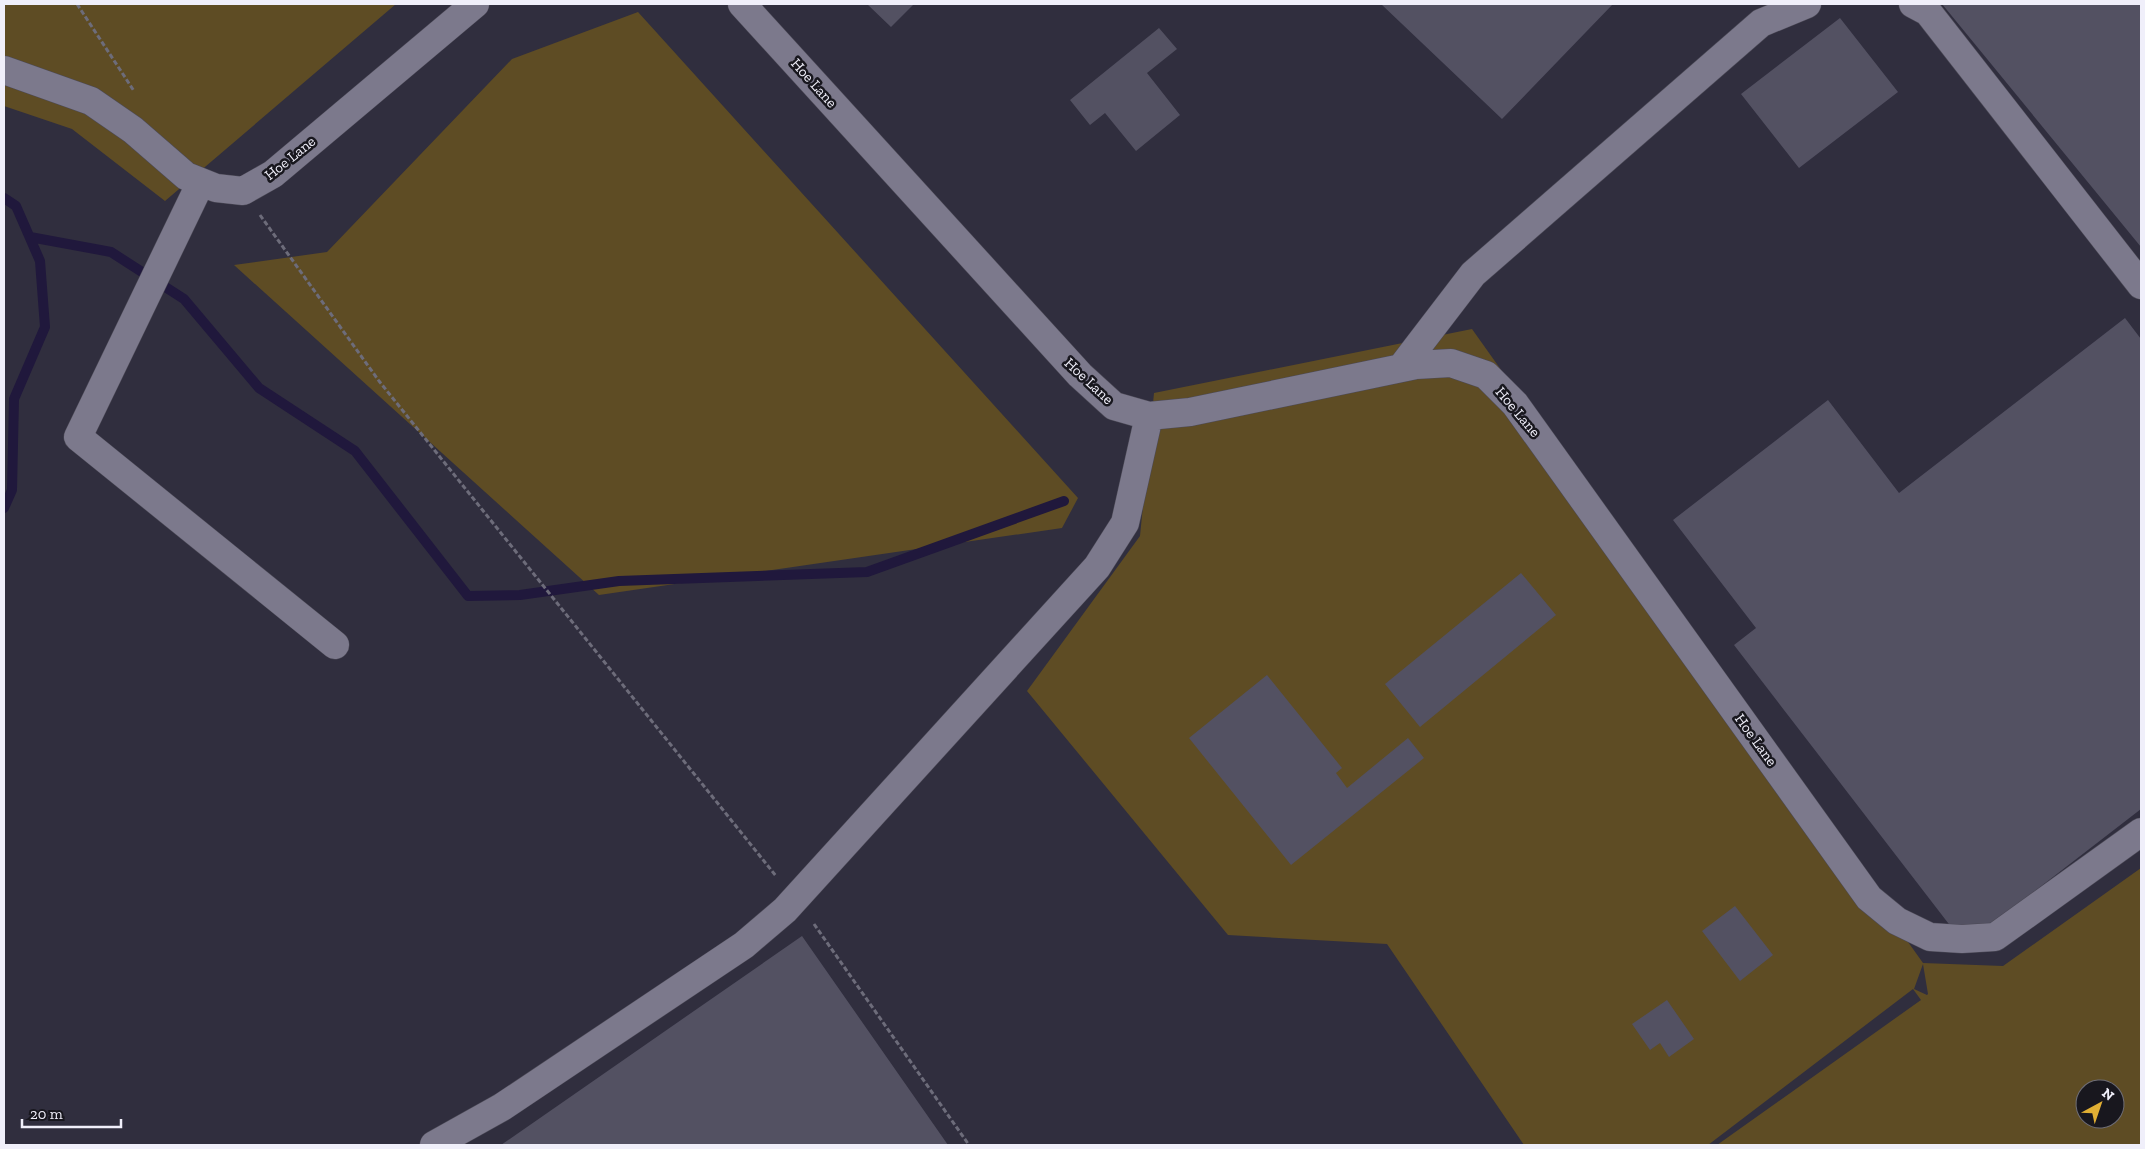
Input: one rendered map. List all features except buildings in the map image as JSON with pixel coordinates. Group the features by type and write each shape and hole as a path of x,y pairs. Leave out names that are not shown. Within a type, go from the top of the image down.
{"street":[{"name":"Hoe Lane","path":"243,191 273,174 475,4"},
{"name":"Hoe Lane","path":"742,4 1080,375 1114,406 1149,416 1190,412 1416,365 1451,363 1486,375 1516,404 1869,898 1897,922 1930,937 1962,939 1995,937 2141,832"},
{"path":"1401,368 1473,274 1761,23 1807,4"},
{"path":"1913,4 1928,12 2141,285"},
{"path":"4,70 91,101 133,130 186,176 216,188 243,191"},
{"path":"201,182 78,437 335,645"},
{"path":"434,1145 502,1107 744,945 795,900 1097,567 1125,523 1149,416"}],"path":[{"path":"243,191 379,381 795,900 969,1145"}],"shaded area":[{"path":"4,4 396,4 165,201 72,129 4,106"},
{"path":"638,12 1078,498 1062,528 599,595 234,265 327,252 512,59"},
{"path":"1472,329 1923,963 2003,966 2141,868 2141,1145 1717,1145 1921,1000 1913,989 1708,1145 1524,1145 1387,944 1228,935 1027,691 1140,536 1154,393","holes":["1923,964 1928,994 1914,989"]}],"waterway":[{"path":"4,198 16,206 40,261 45,327 14,399 12,490 4,508"},
{"path":"30,237 111,252 184,299 259,388 355,451 468,596 520,595 619,581 867,572 1064,501"}]}
